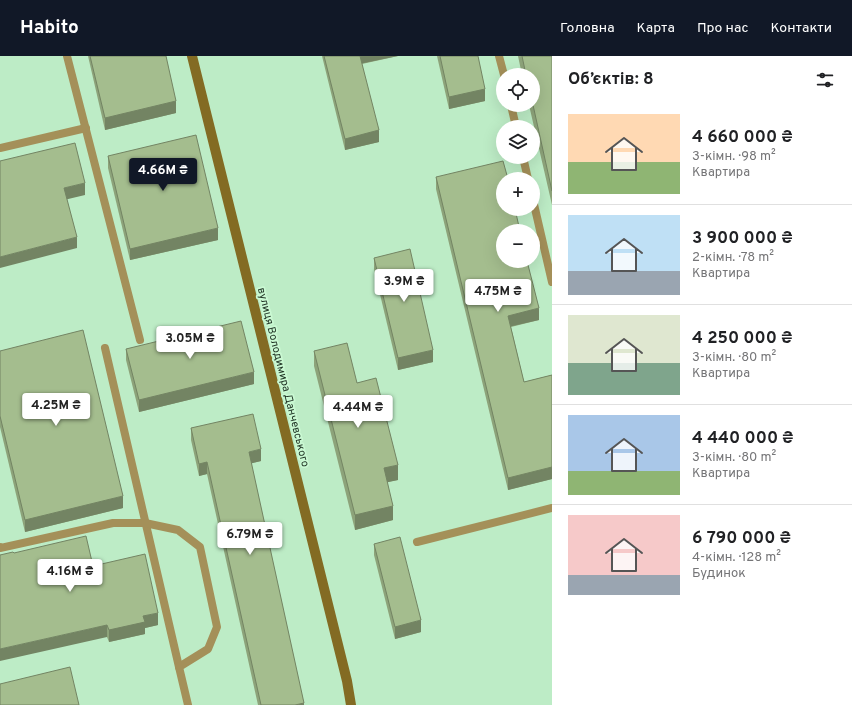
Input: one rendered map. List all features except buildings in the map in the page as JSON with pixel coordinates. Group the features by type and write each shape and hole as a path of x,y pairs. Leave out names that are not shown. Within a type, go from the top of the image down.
{"street":[{"name":"вулиця Володимира Данчевського","path":"192,56 347,681 351,705"}],"lane":[{"path":"67,56 140,340"},
{"path":"500,56 503,68"},
{"path":"0,148 86,128"},
{"path":"537,216 552,282"},
{"path":"105,348 188,705"},
{"path":"417,542 552,508"},
{"path":"0,547 113,523 145,523 178,530 200,547 217,627 208,649 179,667"}]}
